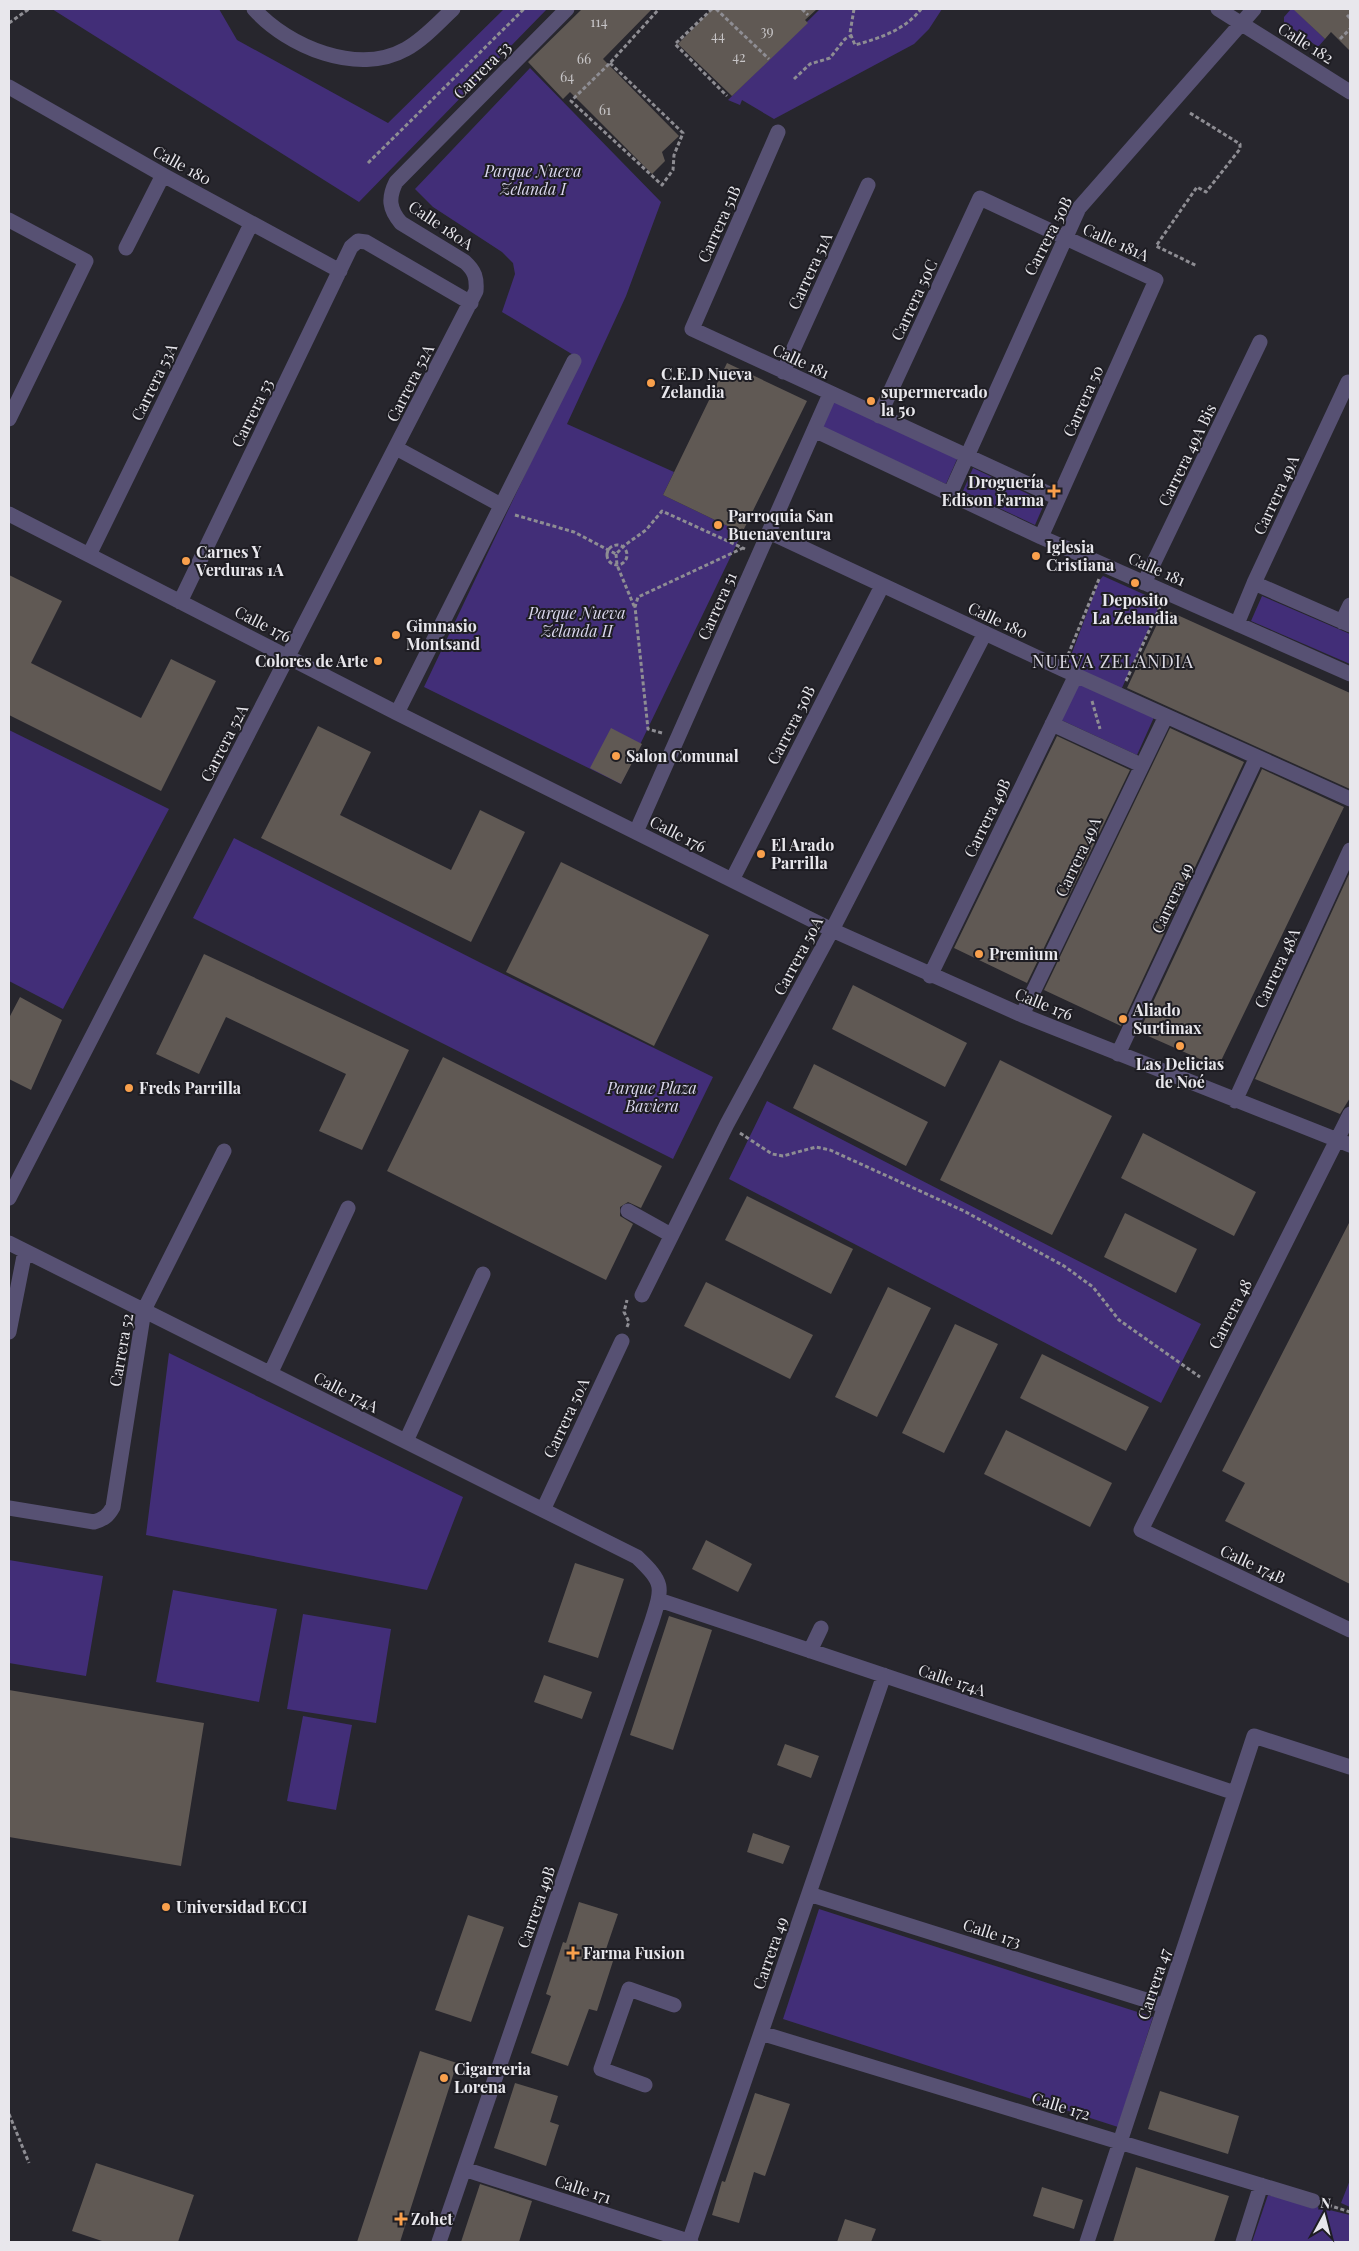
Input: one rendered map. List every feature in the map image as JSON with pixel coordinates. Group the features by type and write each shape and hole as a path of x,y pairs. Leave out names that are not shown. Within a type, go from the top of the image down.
{"street":[{"path":"254,9 266,22 293,39 326,53 358,60 383,58 406,49 453,9"},
{"name":"Carrera 53","path":"390,203 391,192 396,182 567,9"},
{"name":"Calle 182","path":"1218,9 1350,92"},
{"name":"Carrera 50B","path":"950,494 1079,208 1254,9"},
{"name":"Calle 180","path":"9,87 251,224 340,271"},
{"name":"Carrera 51B","path":"692,329 778,132"},
{"path":"126,248 163,175"},
{"name":"Carrera 51A","path":"783,372 868,185"},
{"name":"Calle 181A","path":"980,198 1156,280"},
{"name":"Carrera 50C","path":"879,416 980,198"},
{"name":"Calle 180A","path":"390,203 393,213 401,223 466,262 473,270 477,280 476,292 471,304"},
{"path":"9,220 86,261 9,419"},
{"name":"Carrera 53A","path":"89,555 251,224"},
{"name":"Carrera 53","path":"180,602 351,247 358,241 366,242 471,304"},
{"name":"Carrera 50","path":"1041,537 1156,280"},
{"name":"Carrera 52A","path":"9,1198 471,304"},
{"name":"Calle 181","path":"692,329 1058,498"},
{"name":"Carrera 49A Bis","path":"1144,583 1260,342"},
{"path":"397,713 574,362"},
{"name":"Carrera 49A","path":"1237,624 1254,583 1348,382"},
{"name":"Carrera 51","path":"636,832 830,394"},
{"name":"Calle 181","path":"814,430 1041,537 1350,674"},
{"path":"396,448 500,508"},
{"name":"Calle 176","path":"9,514 397,713 832,930 930,976 1022,1015 1344,1143"},
{"name":"Calle 180","path":"769,532 882,586 1350,799"},
{"path":"1254,583 1346,623 1350,605"},
{"name":"Carrera 50B","path":"732,880 882,586"},
{"name":"Carrera 50A","path":"642,1295 727,1124 832,930 986,633"},
{"name":"Carrera 49B","path":"930,976 1076,675"},
{"name":"Carrera 49A","path":"1022,1015 1166,716"},
{"path":"1052,724 1141,765"},
{"name":"Carrera 49","path":"1118,1054 1257,757"},
{"name":"Carrera 48A","path":"1235,1101 1350,850"},
{"name":"Carrera 48","path":"1141,1530 1213,1386 1344,1143 1350,1114"},
{"name":"Carrera 52","path":"9,1508 94,1522 102,1520 108,1515 112,1507 144,1310 224,1151"},
{"path":"270,1374 348,1208"},
{"path":"628,1211 671,1235"},
{"name":"Calle 174A","path":"9,1243 637,1557 656,1575 659,1582"},
{"path":"9,1332 26,1251"},
{"path":"406,1442 483,1274"},
{"name":"Carrera 50A","path":"543,1510 622,1341"},
{"name":"Calle 174B","path":"1141,1530 1350,1630"},
{"name":"Carrera 49B","path":"439,2242 464,2169 494,2068 524,2006 586,1801 659,1600 659,1582"},
{"name":"Calle 174A","path":"659,1600 1235,1793"},
{"path":"810,1651 821,1628"},
{"name":"Carrera 49","path":"690,2242 884,1675"},
{"name":"Carrera 47","path":"1087,2242 1254,1736 1350,1767"},
{"name":"Calle 173","path":"809,1894 1165,2006"},
{"path":"645,2085 600,2069 629,1989 674,2005"},
{"name":"Calle 172","path":"761,2033 1313,2201"},
{"name":"Calle 171","path":"464,2169 690,2242"},
{"path":"1243,2242 1262,2185"}],"path":[{"path":"9,23 29,9"},
{"path":"368,163 524,9"},
{"path":"610,63 683,133 674,155 673,170 662,185 571,101 610,63 659,9"},
{"path":"727,96 675,44 714,9 770,59"},
{"path":"802,9 808,15"},
{"path":"854,9 852,35 855,45 880,38 901,27 921,9"},
{"path":"1340,39 1350,29"},
{"path":"794,79 810,64 830,58 845,39 852,35"},
{"path":"1190,113 1240,144 1240,149 1206,192 1197,187 1156,246 1197,266"},
{"path":"500,508 574,532 616,554"},
{"path":"648,728 635,607 616,565 616,554 623,546 646,530 662,511 760,554"},
{"path":"612,545 623,546 627,552 626,559 622,564 616,565 607,559 607,550 612,545"},
{"path":"635,607 638,596 743,548"},
{"path":"1101,574 1076,675 1092,706 1108,750"},
{"path":"1119,694 1167,593"},
{"path":"727,1124 772,1154 782,1156 816,1147 830,1150 964,1211 1064,1266 1092,1287 1119,1320 1213,1386"},
{"path":"622,1341 629,1322 624,1312 624,1304 630,1298 642,1295"},
{"path":"9,2114 29,2163"},
{"path":"1313,2201 1350,2212"}],"green space":[{"path":"52,9 219,9 237,40 388,123 504,9 547,9 359,202"},
{"path":"820,9 942,9 929,29 914,44 774,119 742,100 740,105 728,100"},
{"path":"1291,9 1305,9 1300,15 1325,39 1318,47 1284,22 1284,17"},
{"name":"Parque Nueva Zelanda II","path":"530,68 661,202 626,296 567,424 674,472 663,495 742,533 621,784 424,687 580,359 502,312 515,274 513,263 502,252 433,207 415,189"},
{"path":"833,400 958,457 946,484 821,427"},
{"path":"973,468 1045,502 1035,525 963,491"},
{"path":"1103,576 1161,602 1121,690 1067,666 1099,581"},
{"path":"1262,596 1350,634 1350,664 1251,621"},
{"path":"1078,681 1155,715 1137,755 1059,719"},
{"path":"9,730 169,809 63,1009 9,981"},
{"name":"Parque Plaza Baviera","path":"234,838 483,964 713,1077 673,1159 193,918"},
{"path":"767,1101 1201,1324 1161,1403 729,1179"},
{"path":"169,1353 463,1497 427,1590 146,1535"},
{"path":"9,1560 103,1576 86,1676 9,1663"},
{"path":"173,1590 277,1609 259,1702 156,1682"},
{"path":"303,1614 391,1629 376,1723 287,1709"},
{"path":"303,1716 352,1725 336,1810 287,1801"},
{"path":"819,1909 1153,2017 1118,2127 783,2019"},
{"path":"1350,2180 1350,2207 1341,2203"},
{"path":"1268,2195 1350,2215 1350,2242 1252,2242"}],"building":[{"path":"582,9 652,9 603,59 679,136 662,152 665,161 652,174 570,92 563,99 528,62"},
{"path":"712,9 817,9 805,20 808,23 732,96 678,44"},
{"path":"1293,9 1350,9 1350,51 1331,32 1325,39"},
{"name":"Parroquia San Buenaventura","path":"727,363 807,401 742,533 663,495"},
{"path":"9,575 62,601 31,663 141,718 171,659 216,681 161,791 9,715"},
{"path":"1164,609 1350,693 1350,789 1127,688"},
{"path":"318,726 371,752 340,815 451,870 480,810 525,832 471,942 261,838"},
{"name":"Salon Comunal","path":"611,728 642,744 621,784 590,768"},
{"path":"1170,728 1244,762 1121,1026 1044,990"},
{"path":"1057,736 1130,770 1027,983 954,948"},
{"path":"1262,769 1344,807 1218,1067 1139,1032"},
{"path":"561,862 709,935 654,1046 506,972"},
{"path":"1350,872 1350,1098 1340,1114 1255,1079"},
{"path":"204,954 409,1050 362,1150 319,1131 346,1074 226,1017 199,1074 156,1054"},
{"path":"853,985 967,1043 945,1087 832,1029"},
{"path":"20,997 62,1020 31,1090 9,1079 9,1018"},
{"path":"443,1057 662,1166 641,1208 628,1202 620,1207 620,1216 633,1224 606,1280 387,1171"},
{"path":"1000,1060 1112,1116 1052,1235 940,1180"},
{"path":"814,1064 928,1122 906,1166 793,1108"},
{"path":"1143,1133 1256,1192 1234,1236 1121,1178"},
{"path":"747,1196 853,1249 831,1294 725,1240"},
{"path":"1125,1213 1197,1249 1176,1293 1104,1257"},
{"path":"1350,1221 1350,1584 1225,1521 1245,1483 1222,1471"},
{"path":"706,1282 813,1335 790,1379 684,1326"},
{"path":"888,1287 931,1308 877,1417 835,1397"},
{"path":"955,1324 998,1344 944,1453 902,1433"},
{"path":"1042,1354 1149,1407 1126,1451 1020,1398"},
{"path":"1006,1430 1112,1483 1090,1527 984,1474"},
{"path":"706,1540 752,1564 738,1592 692,1569"},
{"path":"575,1563 624,1579 598,1658 548,1642"},
{"path":"669,1616 712,1630 673,1750 630,1735"},
{"path":"544,1675 592,1692 582,1719 534,1702"},
{"path":"9,1690 204,1723 181,1866 9,1837"},
{"path":"785,1744 819,1756 811,1778 777,1765"},
{"path":"753,1833 790,1846 783,1864 747,1852"},
{"path":"579,1902 618,1914 604,1955 614,1958 597,2011 589,2009 568,2066 531,2053 551,1996 546,1994 563,1942 566,1943"},
{"path":"468,1915 504,1927 471,2022 435,2010"},
{"path":"420,2051 457,2063 400,2242 357,2242"},
{"path":"515,2083 558,2096 550,2122 559,2125 546,2166 494,2148"},
{"path":"1160,2091 1239,2116 1228,2154 1148,2129"},
{"path":"755,2093 790,2104 765,2176 754,2172 739,2223 712,2215 722,2181 725,2182"},
{"path":"96,2163 194,2195 178,2242 105,2242 72,2231"},
{"path":"1136,2167 1229,2196 1214,2242 1113,2242"},
{"path":"480,2184 532,2201 519,2242 461,2242"},
{"path":"1042,2187 1083,2200 1074,2229 1033,2216"},
{"path":"845,2219 876,2229 871,2242 837,2242"}],"place":[{"name":"C.E.D Nueva Zelandia","path":"651,383"},
{"name":"supermercado la 50","path":"871,401"},
{"name":"Droguería Edison Farma","path":"1054,491"},
{"name":"Parroquia San Buenaventura","path":"718,525"},
{"name":"Iglesia Cristiana","path":"1036,556"},
{"name":"Carnes Y Verduras 1A","path":"186,561"},
{"name":"Deposito La Zelandia","path":"1135,583"},
{"name":"Gimnasio Montsand","path":"396,635"},
{"name":"Colores de Arte","path":"378,661"},
{"name":"Salon Comunal","path":"616,756"},
{"name":"El Arado Parrilla","path":"761,854"},
{"name":"Premium","path":"979,954"},
{"name":"Aliado Surtimax","path":"1123,1019"},
{"name":"Las Delicias de Noé","path":"1180,1046"},
{"name":"Freds Parrilla","path":"129,1088"},
{"name":"Universidad ECCI","path":"166,1907"},
{"name":"Farma Fusion","path":"573,1953"},
{"name":"Cigarreria Lorena","path":"444,2078"},
{"name":"Zohet","path":"401,2219"}],"district":[{"name":"NUEVA ZELANDIA","path":"1113,662"}],"park label":[{"name":"Parque Nueva Zelanda I","path":"533,180"}]}
